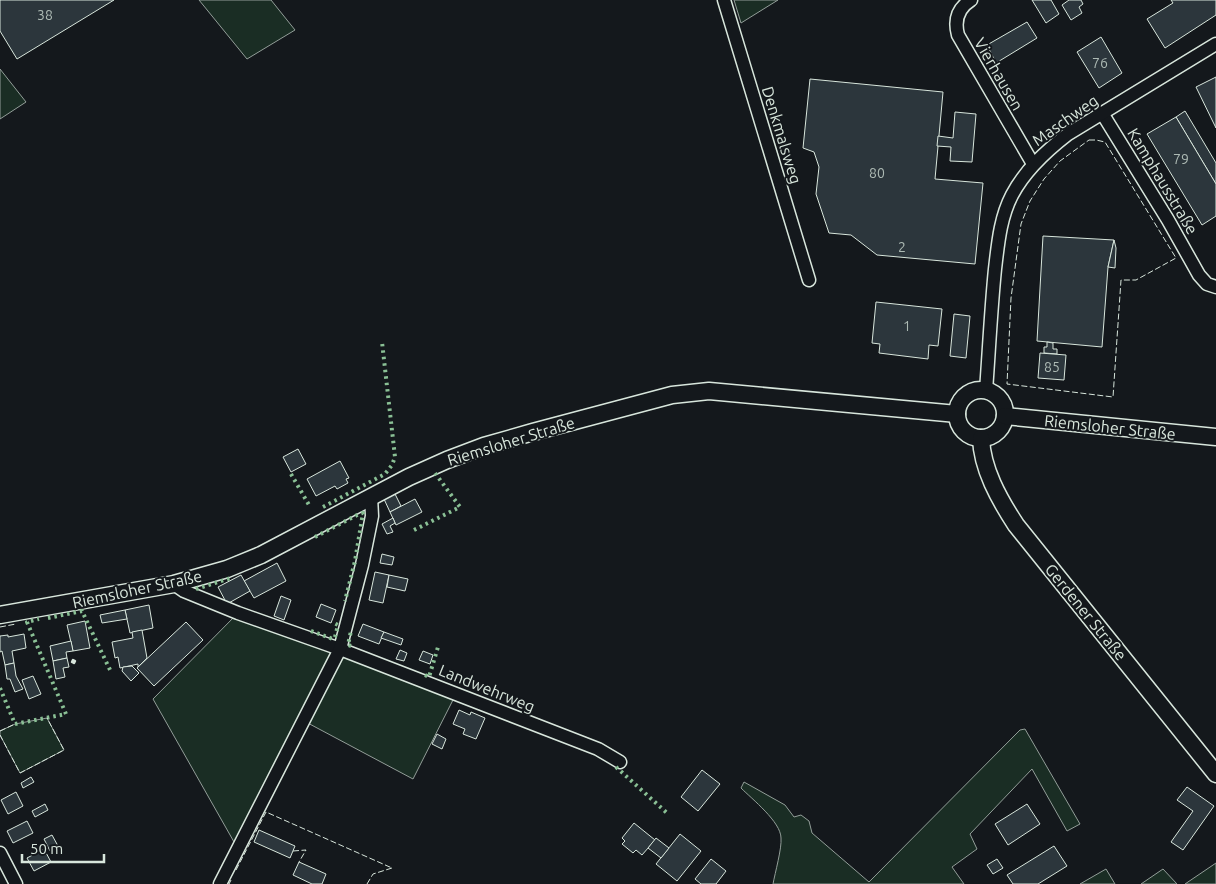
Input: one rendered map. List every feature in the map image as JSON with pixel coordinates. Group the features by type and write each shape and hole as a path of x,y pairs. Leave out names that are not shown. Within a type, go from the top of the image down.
{"main road":[{"name":"Riemsloher Straße","path":"0,615 174,584 227,569 261,555 371,497 447,460 484,446 672,395 710,391 958,414"},
{"path":"986,391 998,397 1002,403 1005,416 1000,429 988,437 981,438 973,436 962,428 958,414 962,401 966,396 972,392 986,391"},
{"name":"Riemsloher Straße","path":"1005,416 1216,437"},
{"name":"Gerdener Straße","path":"981,438 981,448 999,499 1016,525 1216,774"}],"street":[{"name":"Denkmalsweg","path":"724,0 809,280"},
{"name":"Vierhausen","path":"971,0 958,12 955,24 958,35 1033,164"},
{"name":"Maschweg","path":"986,391 992,297 1000,229 1012,195 1033,164 1049,148 1102,112 1216,44"},
{"name":"Kamphausstraße","path":"1102,112 1168,220 1198,275 1207,284 1216,287"},
{"path":"220,884 340,648 362,565 372,516 371,497"},
{"name":"Landwehrweg","path":"174,584 184,591 238,613 340,648 598,749 620,762"},
{"path":"0,854 16,884"}],"green space":[{"path":"199,0 271,0 295,30 247,59"},
{"path":"734,0 778,0 741,23"},
{"path":"0,69 26,102 0,119"},
{"path":"238,613 456,694 413,779 304,721 238,849 153,699"},
{"path":"47,718 64,750 20,773 0,735 0,731 15,724"},
{"path":"1025,729 1080,824 1067,831 1032,769 970,834 977,849 952,867 964,884 773,884 780,848 780,832 765,811 741,788 744,782 785,805 794,817 801,815 809,821 812,833 869,882 1020,730"},
{"path":"1216,863 1216,884 1185,884"},
{"path":"1106,869 1115,884 1080,884"},
{"path":"1163,869 1177,884 1141,884"}],"building":[{"path":"0,0 114,0 17,59 0,31"},
{"path":"1032,0 1051,0 1059,14 1046,23"},
{"path":"1069,0 1081,0 1083,4 1079,7 1082,13 1071,20 1062,5"},
{"path":"1171,0 1216,0 1216,15 1165,48 1147,19 1173,3"},
{"path":"1027,22 1037,38 996,63 987,45"},
{"path":"1101,37 1122,73 1099,88 1077,52"},
{"path":"1216,77 1216,128 1196,87"},
{"path":"810,79 943,92 935,179 983,183 975,264 877,255 851,235 829,233 816,194 819,167 814,152 803,148"},
{"path":"1185,111 1216,163 1216,184 1176,117"},
{"path":"955,112 976,114 972,162 950,161 951,147 937,146 938,136 953,138"},
{"path":"1176,117 1216,184 1216,216 1202,225 1147,134"},
{"path":"1043,236 1114,240 1108,267 1102,347 1037,341"},
{"path":"1114,240 1116,248 1115,268 1108,267"},
{"path":"876,302 942,309 938,346 929,345 928,359 879,353 880,344 872,343"},
{"path":"954,314 970,316 966,358 950,356"},
{"path":"1047,342 1053,343 1053,349 1057,349 1057,354 1044,353 1044,347 1047,347"},
{"path":"1040,353 1066,355 1064,380 1038,378"},
{"path":"298,449 306,464 291,472 283,457"},
{"path":"340,461 349,478 346,479 348,483 337,489 335,486 316,496 307,479"},
{"path":"395,494 401,506 390,512 384,499"},
{"path":"415,499 422,512 396,525 390,512"},
{"path":"393,518 395,523 390,526 393,532 387,534 382,524"},
{"path":"382,554 394,557 392,565 380,563"},
{"path":"277,563 286,581 254,598 244,581"},
{"path":"375,572 389,575 383,603 369,600"},
{"path":"241,575 250,591 227,604 218,587"},
{"path":"389,575 408,579 405,591 387,587"},
{"path":"281,596 291,600 284,620 274,616"},
{"path":"321,604 336,610 331,623 316,617"},
{"path":"149,605 153,628 130,633 125,610"},
{"path":"125,610 127,619 102,623 100,615"},
{"path":"85,621 90,648 73,651 67,625"},
{"path":"186,622 203,640 154,686 137,668"},
{"path":"363,624 384,632 379,644 358,636"},
{"path":"142,630 147,658 138,667 138,664 120,668 118,657 115,658 112,642 133,638 132,632"},
{"path":"384,632 403,639 401,645 381,638"},
{"path":"24,634 26,648 12,651 14,663 5,665 2,651 0,652 0,636 8,635 8,637"},
{"path":"71,641 73,651 66,652 67,658 53,661 50,646"},
{"path":"400,650 407,653 404,661 396,659"},
{"path":"423,651 433,655 430,664 419,660"},
{"path":"67,658 69,667 63,668 65,677 56,679 53,661"},
{"path":"14,663 16,676 23,689 15,692 10,679 7,679 5,665"},
{"path":"132,666 139,673 131,681 122,671 123,667"},
{"path":"33,676 41,694 29,699 22,680"},
{"path":"459,710 470,715 471,712 485,718 476,739 463,734 465,729 453,724"},
{"path":"437,734 446,739 442,749 432,744"},
{"path":"702,770 720,784 698,811 681,797"},
{"path":"31,777 34,782 23,788 21,783"},
{"path":"1187,787 1214,806 1183,850 1171,842 1193,811 1177,800"},
{"path":"16,792 23,806 8,814 1,800"},
{"path":"45,804 48,810 35,817 32,811"},
{"path":"1027,804 1040,824 1008,845 995,824"},
{"path":"27,821 33,833 13,843 7,831"},
{"path":"634,823 655,840 642,855 636,850 633,853 622,844 625,841 622,838"},
{"path":"259,830 295,846 290,858 254,842"},
{"path":"680,834 701,851 677,881 656,864"},
{"path":"52,835 58,846 50,851 44,839"},
{"path":"656,838 669,848 661,858 648,848"},
{"path":"1054,846 1067,866 1038,884 1013,884 1007,875"},
{"path":"44,849 51,862 34,871 27,858"},
{"path":"711,859 726,871 716,884 701,884 695,879"},
{"path":"997,859 1003,868 993,874 987,865"},
{"path":"299,862 326,874 322,884 312,884 293,875"}],"hedge":[{"path":"323,507 385,474 395,457 382,342"},
{"path":"414,530 460,507 435,473 432,475"},
{"path":"291,474 309,505"},
{"path":"315,537 363,513 355,561 345,601"},
{"path":"196,589 231,578"},
{"path":"48,618 82,611 111,672"},
{"path":"0,688 15,724 66,714 27,622 39,619"},
{"path":"311,631 333,639 338,625 334,623"},
{"path":"351,631 348,645 351,646"},
{"path":"425,675 429,677 438,647"},
{"path":"616,767 667,813"}],"fence":[{"path":"1089,140 1105,142 1176,258 1136,280 1121,280 1113,397 1007,384 1011,298 1021,224 1030,201 1044,179 1060,161 1089,140"},
{"path":"0,627 16,624"},
{"path":"0,735 20,773 64,750 47,718"},
{"path":"0,731 15,724"},
{"path":"236,870 266,812 392,868"},
{"path":"293,851 306,850 299,862"},
{"path":"367,884 373,874 392,868"},
{"path":"229,884 231,880"}],"wall":[{"path":"73,660 75,661 74,663 72,662 73,660"}]}
